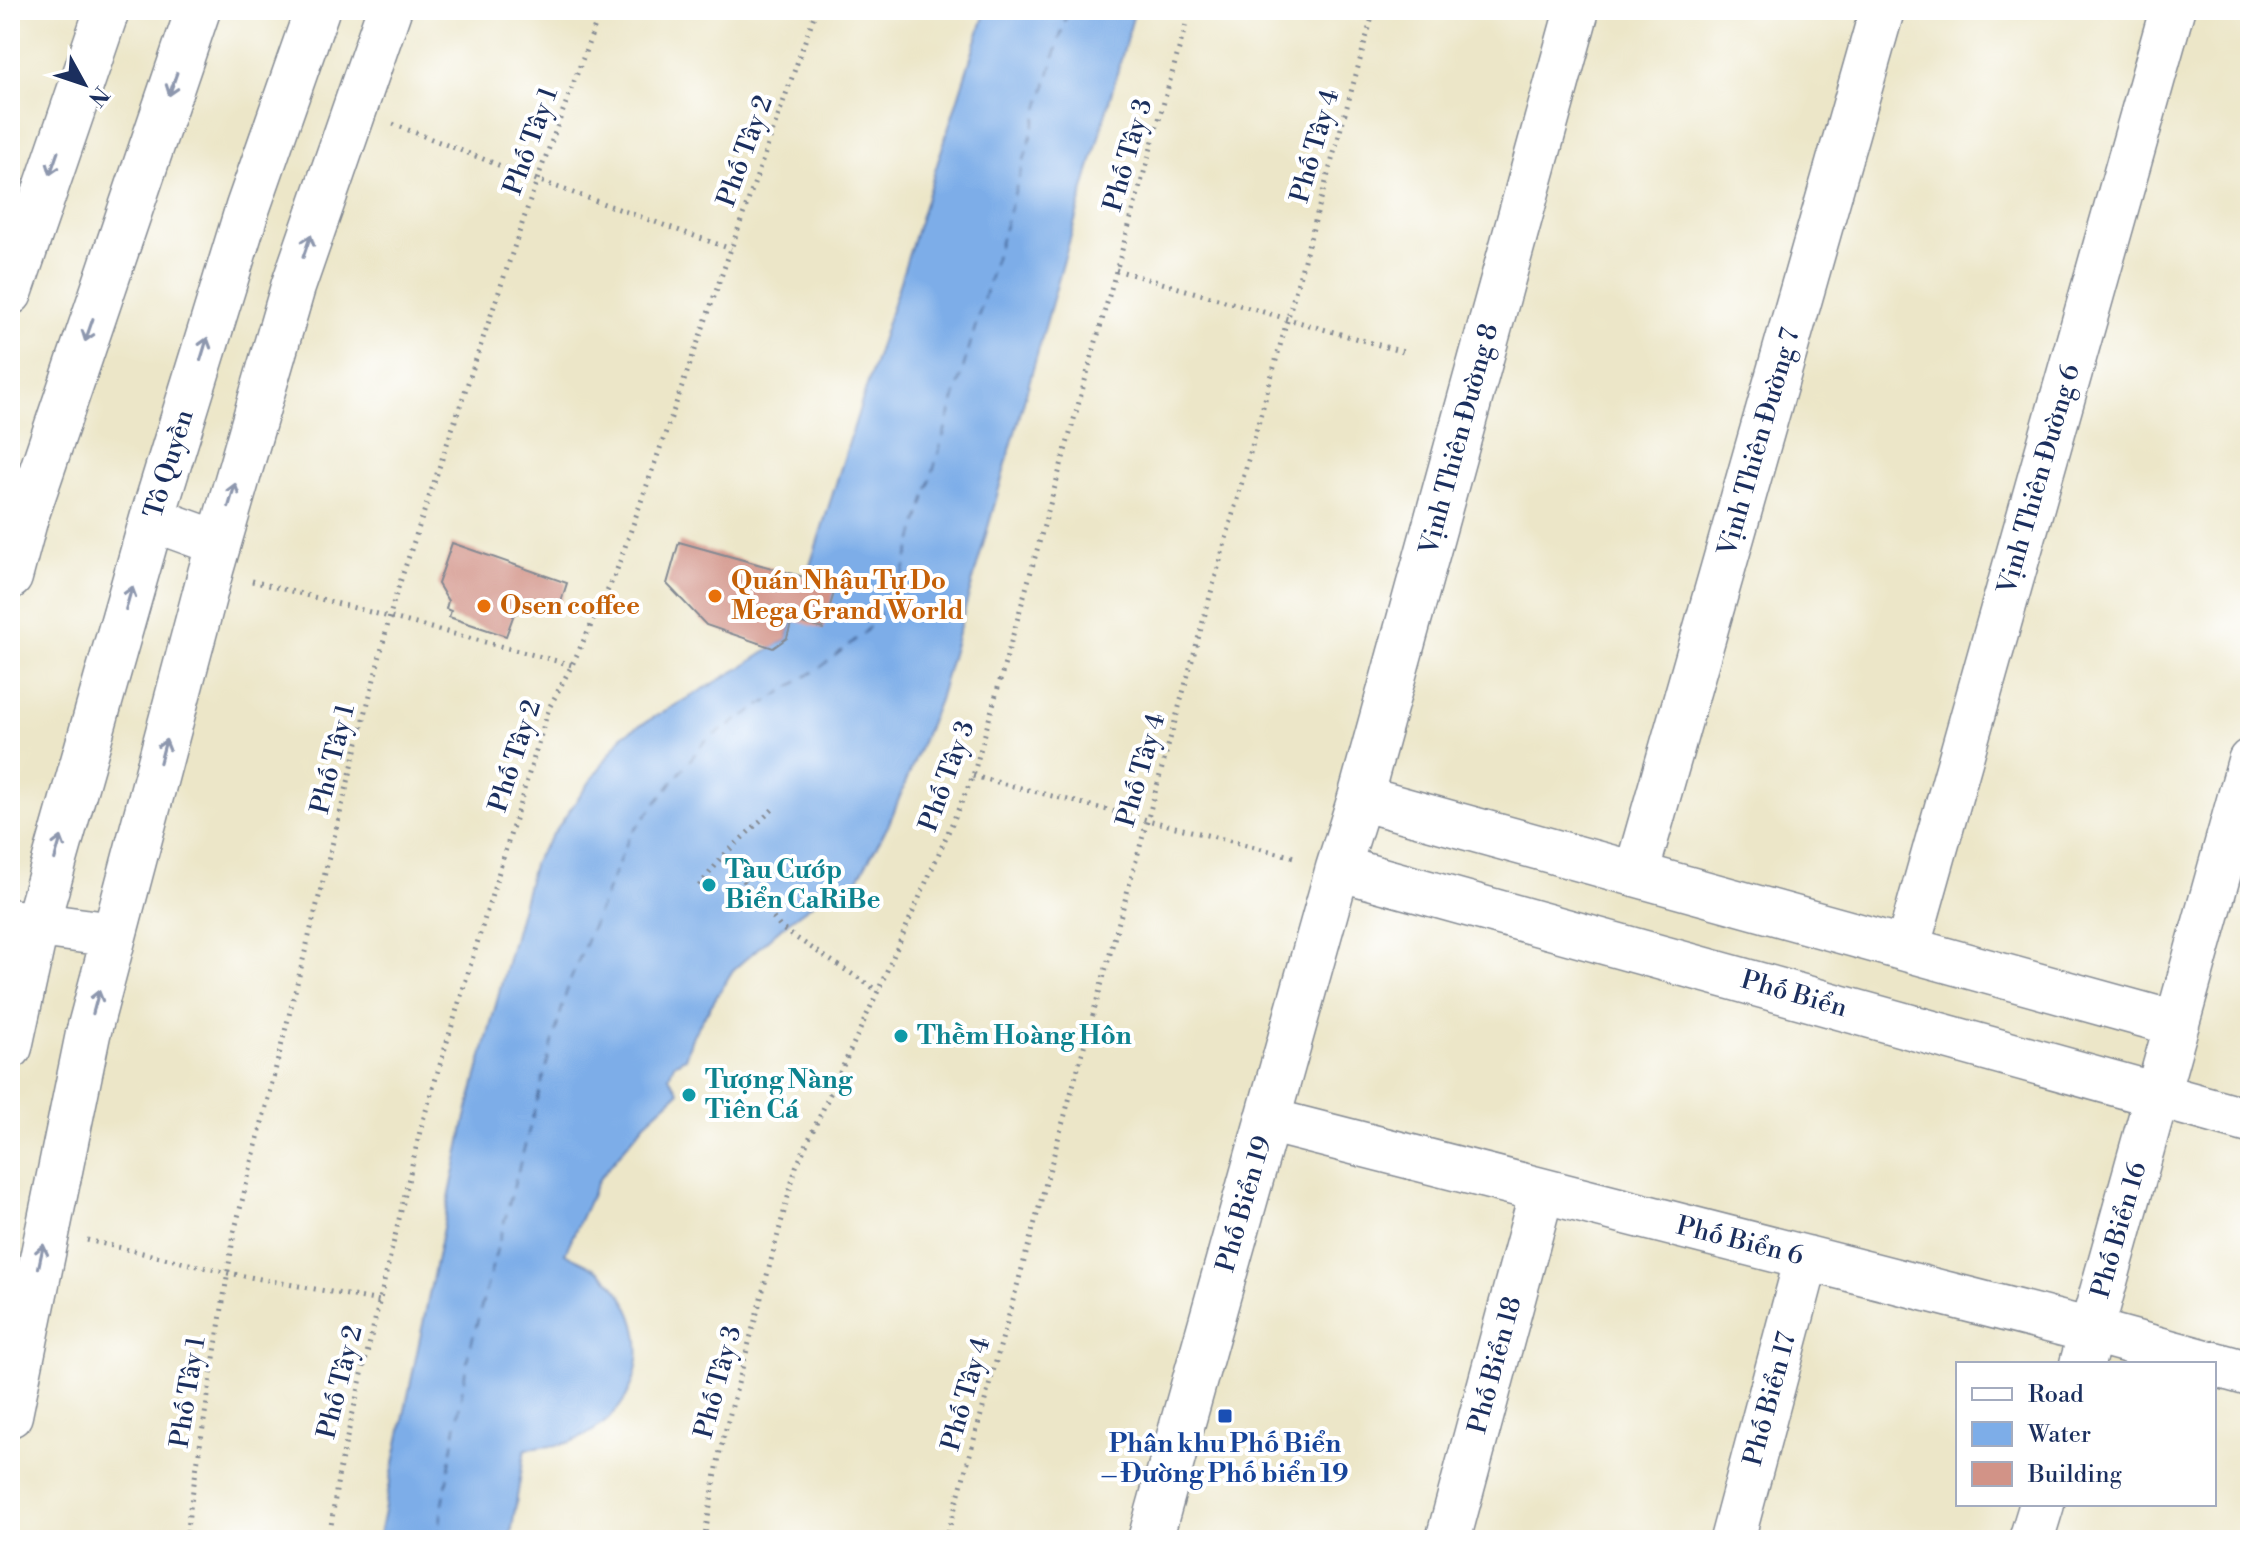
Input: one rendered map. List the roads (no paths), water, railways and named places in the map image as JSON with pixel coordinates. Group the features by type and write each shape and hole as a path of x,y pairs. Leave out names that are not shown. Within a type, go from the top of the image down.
{"street":[{"path":"10,293 107,10"},
{"path":"10,577 18,515 198,10"},
{"name":"Tô Quyền","path":"10,1047 24,922 248,207 317,10"},
{"path":"10,1415 88,1034 215,557 293,287 389,10"},
{"name":"Vịnh Thiên Đường 8","path":"1338,868 1360,798 1577,10"},
{"name":"Vịnh Thiên Đường 7","path":"1636,874 1882,10"},
{"name":"Vịnh Thiên Đường 6","path":"1907,949 2172,10"},
{"path":"295,74 357,104"},
{"path":"152,519 215,557"},
{"name":"Phố Biển 16","path":"2086,1348 2250,761"},
{"path":"1360,798 2177,1024"},
{"name":"Phố Biển","path":"1338,868 2250,1121"},
{"name":"Phố Biển 19","path":"1150,1540 1338,868"},
{"path":"24,922 114,935"},
{"name":"Phố Biển 6","path":"1267,1120 1807,1258 2086,1348 2197,1362"},
{"name":"Phố Biển 18","path":"1448,1540 1542,1191"},
{"name":"Phố Biển 17","path":"1732,1540 1807,1258"},
{"name":"Phố Biển 6","path":"2216,1365 2250,1374"},
{"path":"2031,1540 2041,1506"}],"water":[{"path":"986,10 1135,10 939,700 888,826 848,896 833,889 788,922 733,970 693,1035 685,1058 674,1064 669,1077 679,1092 645,1123 599,1179 565,1253 603,1274 621,1294 632,1316 638,1339 638,1363 632,1385 620,1406 603,1424 574,1441 525,1449 510,1540 378,1540 466,1117 534,861 623,735 787,638"}],"place":[{"name":"Quán Nhậu Tự Do Mega Grand World","path":"715,596"},
{"name":"Osen coffee","path":"484,606"},
{"name":"Tàu Cướp Biển CaRiBe","path":"709,885"},
{"name":"Thềm Hoàng Hôn","path":"901,1036"},
{"name":"Tượng Nàng Tiên Cá","path":"689,1095"},
{"name":"Phân khu Phố Biển – Đường Phố biển 19","path":"1225,1416"}]}
